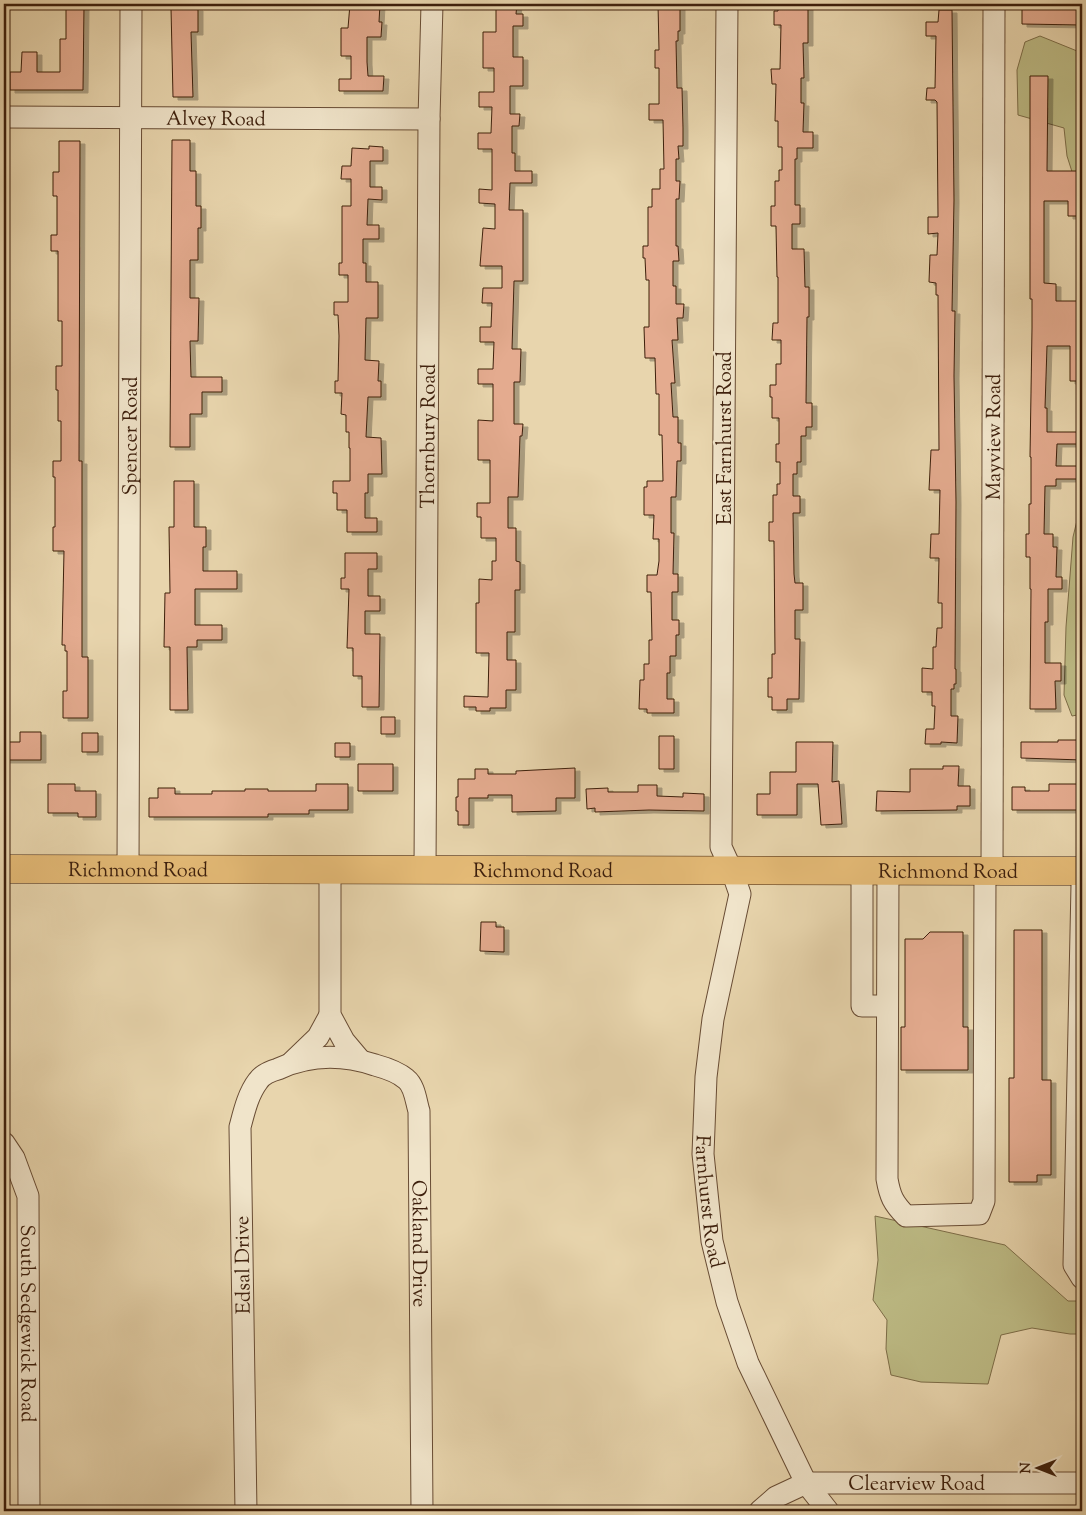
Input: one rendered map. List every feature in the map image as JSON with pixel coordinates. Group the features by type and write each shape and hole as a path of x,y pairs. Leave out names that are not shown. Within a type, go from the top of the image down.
{"main road":[{"name":"Richmond Road","path":"4,870 1082,871"}],"street":[{"name":"Spencer Road","path":"128,870 131,4"},
{"name":"Thornbury Road","path":"425,870 429,119 432,4"},
{"name":"East Farnhurst Road","path":"727,4 721,847 732,871"},
{"name":"Mayview Road","path":"874,871 887,1006 886,1179 891,1198 906,1216 979,1214 984,1201 994,4"},
{"name":"Alvey Road","path":"4,118 429,119"},
{"path":"301,1060 318,1038 330,1015 330,870"},
{"name":"Farnhurst Road","path":"732,871 740,894 713,1019 706,1077 703,1154 712,1242 727,1302 748,1363 806,1483 828,1511"},
{"path":"1082,885 1074,1265 1082,1278"},
{"path":"330,1015 344,1041 360,1060"},
{"name":"Oakland Drive","path":"301,1060 335,1056 360,1060 387,1068 408,1080 414,1091 419,1111 422,1511"},
{"name":"Edsal Drive","path":"246,1511 240,1127 245,1108 258,1080 271,1072 301,1060"},
{"name":"South Sedgewick Road","path":"4,1143 14,1158 28,1196 29,1511"},
{"name":"Clearview Road","path":"760,1511 776,1497 806,1483 1082,1483"}],"shaded area":[{"path":"1040,36 1082,53 1082,203 1067,156 1064,128 1018,115 1017,70 1025,42"},
{"path":"1082,500 1082,714 1072,716 1064,695 1066,627 1073,537"},
{"path":"875,1216 1005,1245 1068,1301 1082,1301 1082,1334 1032,1328 1001,1335 988,1384 921,1382 891,1375 886,1349 887,1320 873,1300 878,1260"}],"building":[{"path":"350,4 380,4 379,22 382,22 381,37 367,37 367,62 368,76 384,76 383,91 339,91 339,79 351,79 351,56 341,56 341,28 348,28"},
{"path":"496,4 517,4 516,14 523,14 523,26 513,26 513,57 523,57 523,86 510,86 510,114 520,114 519,126 512,126 512,153 515,153 515,171 532,171 532,183 510,183 509,210 523,210 523,281 514,281 512,349 521,349 520,382 514,382 514,424 523,424 522,436 520,436 518,497 508,497 508,528 516,528 516,561 520,562 520,590 515,590 515,632 507,632 507,660 516,660 516,690 506,690 506,708 490,708 490,711 476,711 476,707 464,707 464,696 488,697 489,653 476,653 476,603 479,603 479,579 492,580 492,561 496,561 496,538 481,538 481,517 477,517 477,503 490,503 490,460 478,460 478,420 493,421 493,384 478,384 478,369 493,369 494,342 480,342 480,327 491,327 492,303 482,303 483,288 502,288 502,266 480,266 483,228 495,229 495,204 479,203 479,189 492,190 492,149 478,149 478,133 491,133 492,107 479,107 479,92 494,92 494,68 483,68 483,32 496,32"},
{"path":"658,4 680,4 680,31 678,31 678,41 676,41 677,88 682,88 683,128 683,146 678,146 679,159 676,159 676,181 680,181 679,199 676,199 676,246 678,246 679,261 673,261 673,286 676,286 676,304 684,304 683,318 677,318 678,340 672,340 675,383 671,383 673,417 678,417 678,443 681,443 681,461 677,461 676,497 671,497 671,533 674,533 673,574 678,574 678,592 672,592 672,620 679,620 679,635 676,635 676,656 670,656 670,673 667,673 667,699 674,699 674,713 647,713 647,709 639,709 640,680 644,680 644,664 649,664 649,640 652,640 651,592 647,592 647,575 657,575 659,561 659,539 653,539 654,515 644,515 644,487 647,487 647,481 663,481 662,435 659,435 659,394 656,394 655,358 645,358 644,327 649,327 649,280 646,280 645,258 643,258 643,246 648,246 648,207 652,207 652,189 660,189 660,169 664,169 663,120 649,120 649,104 659,104 659,68 655,68 655,50 659,50"},
{"path":"778,4 808,4 808,43 803,43 804,78 801,78 801,103 804,103 803,132 813,132 813,148 797,148 797,159 795,159 795,205 800,205 800,224 792,224 792,249 804,249 805,287 809,287 806,403 812,403 812,427 806,427 806,436 801,436 801,462 797,462 797,474 793,474 793,496 800,496 800,513 793,513 794,574 795,583 803,583 803,610 795,610 795,639 800,639 799,699 787,699 787,710 772,710 772,697 768,697 768,678 772,678 772,654 775,654 774,541 769,541 769,522 773,522 773,495 777,495 777,484 780,484 780,462 776,462 776,444 779,444 779,418 772,418 772,397 770,397 770,385 776,385 776,364 781,364 781,340 772,340 773,323 778,323 778,277 776,226 771,226 771,206 775,206 775,181 779,181 779,170 782,170 782,147 778,147 778,121 775,121 776,84 772,84 771,69 780,69 781,25 774,25 774,11 778,11"},
{"path":"66,6 84,6 83,90 10,90 10,72 21,72 22,52 37,52 37,72 60,72 60,39 66,39"},
{"path":"1022,7 1082,9 1082,25 1022,24"},
{"path":"171,8 198,8 198,32 191,32 193,97 173,97"},
{"path":"939,10 952,10 954,200 952,311 955,311 956,684 954,684 954,689 951,689 951,716 958,716 957,743 925,744 926,729 934,729 935,706 932,706 932,692 922,692 922,668 933,669 933,647 936,647 937,628 942,628 942,603 938,603 939,558 930,558 931,534 939,534 940,490 929,490 931,450 939,450 938,295 936,295 936,283 929,282 930,255 937,255 938,233 928,234 928,217 938,217 937,102 935,100 926,100 927,88 935,88 936,36 926,36 926,22 938,22"},
{"path":"1030,76 1048,76 1047,171 1082,171 1081,216 1068,216 1068,201 1044,201 1044,283 1056,284 1056,301 1082,301 1082,381 1070,381 1070,346 1047,346 1045,408 1047,408 1047,432 1082,432 1082,444 1057,444 1056,466 1082,466 1082,479 1056,479 1056,486 1045,486 1044,534 1053,534 1053,547 1057,547 1056,577 1062,577 1062,589 1048,589 1048,622 1045,622 1045,663 1061,663 1061,681 1055,681 1056,709 1030,709 1031,589 1030,557 1026,557 1026,534 1029,534 1029,504 1031,504"},
{"path":"172,140 190,140 190,171 196,171 196,206 201,206 201,228 198,228 198,260 190,260 190,298 199,298 198,341 190,341 191,377 222,377 222,392 202,392 202,414 190,414 190,447 170,447"},
{"path":"59,141 80,141 79,461 82,461 82,657 88,657 88,718 63,718 63,691 67,691 67,651 65,651 65,645 62,645 64,551 53,551 55,477 53,477 53,461 61,461 61,421 58,421 56,366 62,366 62,321 58,321 58,251 51,251 51,235 57,235 57,196 53,196 53,172 59,172"},
{"path":"369,146 383,147 383,161 370,161 370,187 382,187 382,200 368,199 367,225 379,225 379,239 363,239 363,263 366,263 366,282 378,282 378,318 366,318 365,360 379,361 378,381 381,381 381,397 368,397 366,437 381,438 382,474 368,474 368,493 365,493 365,518 377,518 377,532 347,532 347,510 337,510 337,493 333,493 333,481 350,481 349,432 346,432 346,415 341,414 342,393 335,393 335,381 338,381 339,336 338,315 334,315 334,302 348,302 348,275 339,275 339,263 342,263 342,206 351,206 351,179 341,179 342,166 351,166 352,148 369,149"},
{"path":"174,481 194,481 194,527 206,527 206,547 203,547 203,571 237,571 237,589 195,589 195,625 222,625 222,640 197,640 197,647 187,647 188,710 170,710 170,647 164,647 165,593 170,593 169,527 174,527"},
{"path":"345,553 377,553 377,569 368,569 368,596 380,596 380,611 365,611 365,634 380,634 379,707 362,707 362,676 353,676 353,648 347,648 349,589 341,589 341,578 345,578"},
{"path":"381,717 395,717 395,734 381,734"},
{"path":"20,732 41,732 41,760 4,760 4,742 20,742"},
{"path":"82,733 98,733 98,752 82,752"},
{"path":"659,736 674,736 674,769 659,769"},
{"path":"1058,740 1082,740 1082,760 1021,758 1021,742 1058,742"},
{"path":"796,742 833,742 832,782 839,781 842,824 821,825 818,784 797,784 797,815 757,815 757,794 770,794 770,772 796,772"},
{"path":"335,743 350,743 350,757 335,757"},
{"path":"358,764 393,764 393,791 358,791"},
{"path":"943,766 959,766 958,786 970,786 970,806 957,806 957,810 876,811 877,791 910,792 910,769 943,769"},
{"path":"575,768 575,798 556,798 556,811 512,812 512,795 488,795 488,798 469,798 469,825 458,825 456,797 458,797 458,779 475,779 475,769 488,769 488,774 516,774 516,771"},
{"path":"48,784 75,784 75,791 96,791 96,817 78,817 78,813 48,813"},
{"path":"316,784 348,784 348,810 309,810 309,814 268,814 268,817 149,817 149,798 158,798 158,788 175,788 175,794 212,794 212,791 245,791 245,789 316,791"},
{"path":"1049,784 1082,784 1082,810 1012,810 1012,787 1025,787 1025,791 1049,791"},
{"path":"638,785 657,785 657,796 683,797 683,793 704,794 704,811 649,810 595,812 595,808 587,809 586,789 608,788 608,792 638,792"},
{"path":"481,922 496,922 496,927 504,927 504,952 480,951"},
{"path":"1014,930 1042,930 1042,1080 1051,1080 1051,1175 1037,1175 1037,1182 1009,1182 1009,1078 1014,1078"},
{"path":"930,932 963,932 963,1027 968,1027 968,1070 901,1070 901,1027 905,1027 905,939 923,939"}]}
